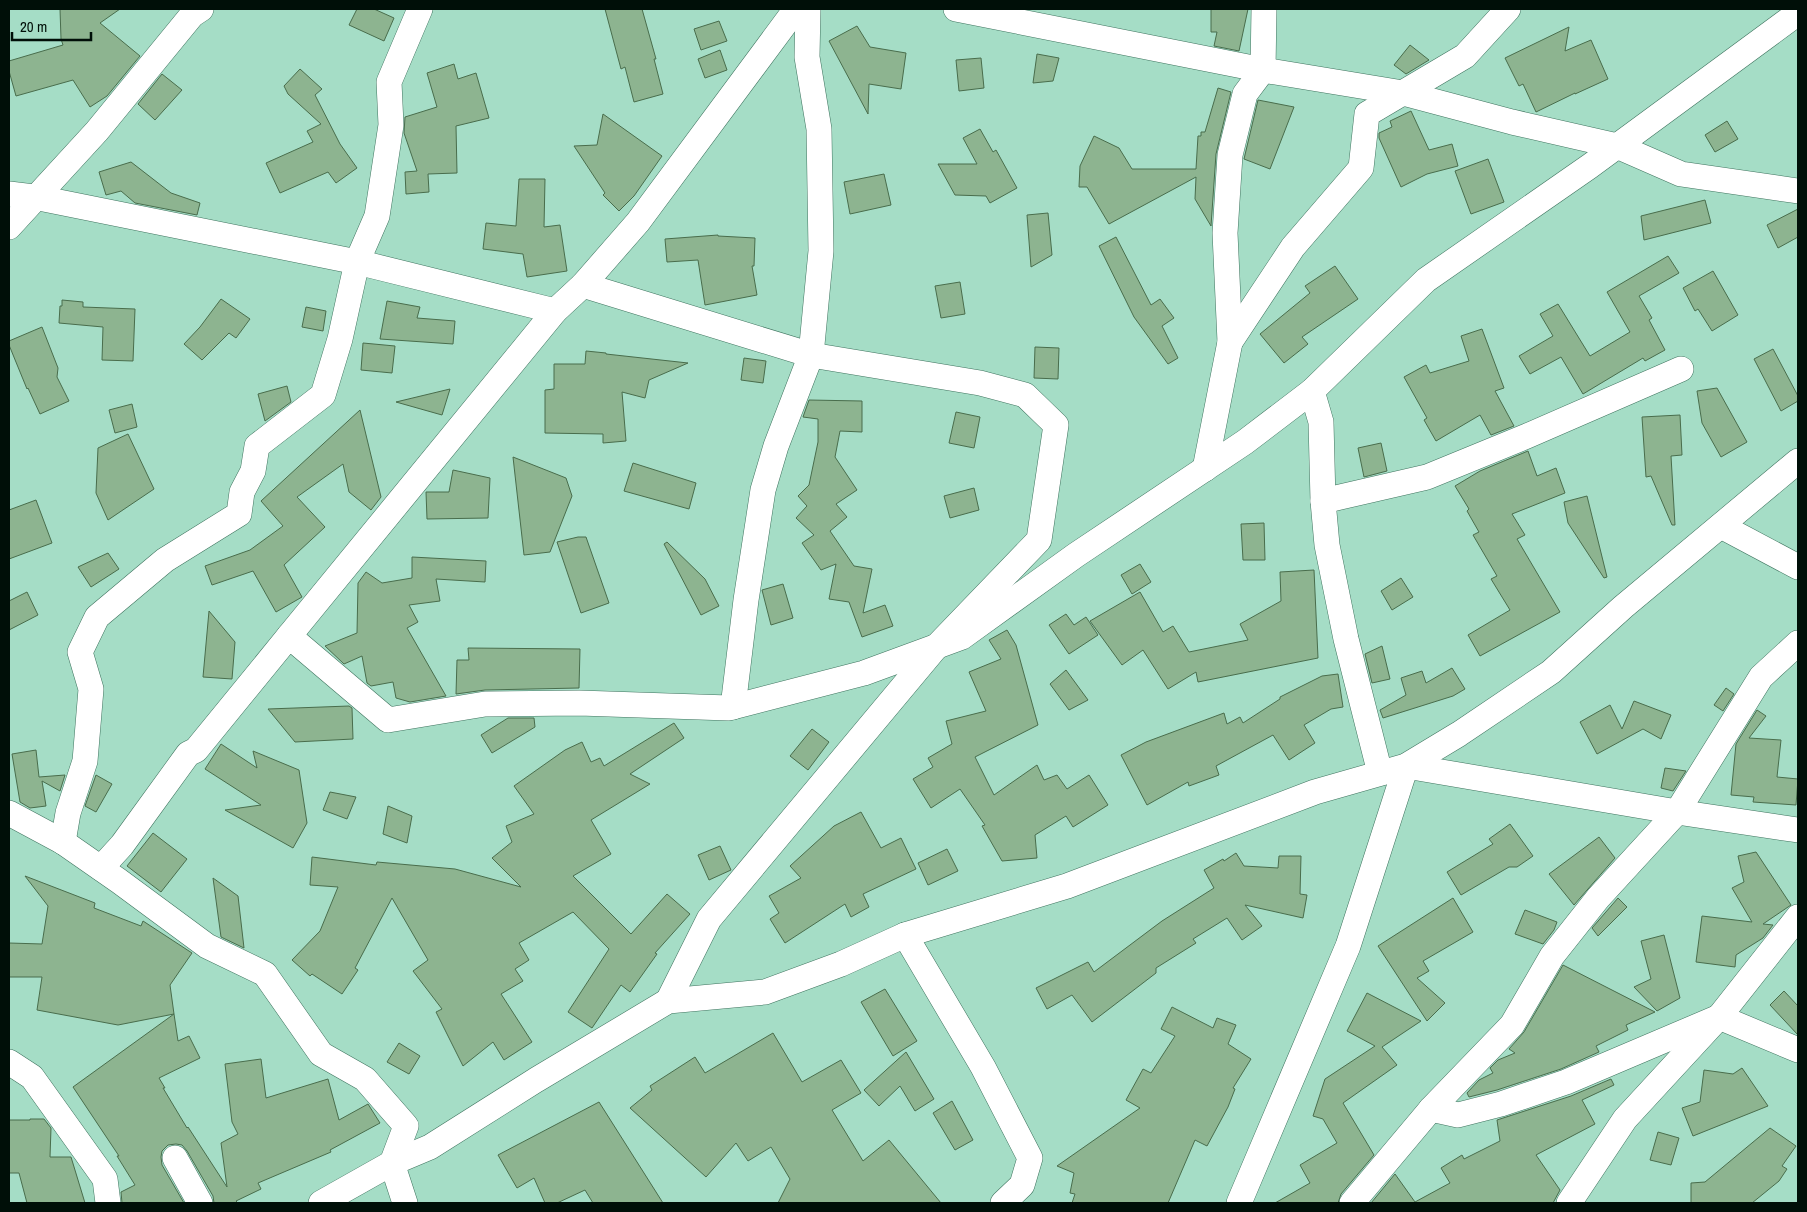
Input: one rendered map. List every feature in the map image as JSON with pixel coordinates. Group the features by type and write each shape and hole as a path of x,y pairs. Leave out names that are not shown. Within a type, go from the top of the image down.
{"street":[{"path":"9,227 97,131 192,15 201,9"},
{"path":"63,842 68,813 85,761 91,689 80,652 97,617 165,560 239,514 242,492 253,471 256,446 323,395 340,338 357,262 377,216 391,126 389,82 420,9"},
{"path":"101,868 122,846 188,754 196,750 555,311 583,284 638,222 796,9"},
{"path":"733,707 746,600 763,490 776,446 811,355 821,251 819,129 807,57 808,9"},
{"path":"956,9 1263,70 1403,93 1512,122 1617,146 1681,174 1798,191"},
{"path":"1205,469 1230,342 1225,233 1230,156 1245,94 1263,70 1264,9"},
{"path":"1230,342 1293,247 1361,168 1367,114 1465,56 1508,9"},
{"path":"290,636 388,720 484,704 579,703 733,707 864,673 962,637 1076,555 1245,442 1312,391 1426,280 1617,146 1798,13"},
{"path":"9,194 357,262 555,311"},
{"path":"583,284 811,355 980,383 1025,395 1056,425 1038,540 937,646 709,919 668,1000"},
{"path":"1323,500 1427,477 1528,436 1681,369"},
{"path":"1312,391 1320,422 1327,545 1346,639 1380,773"},
{"path":"320,1203 392,1163 430,1147 668,1000 765,992 841,964 905,935 1067,886 1315,792 1406,766 1551,672 1623,607 1798,461"},
{"path":"1721,526 1798,567"},
{"path":"1352,1203 1431,1109 1512,1025 1552,956 1598,898 1677,812 1761,677 1798,643"},
{"path":"1406,766 1677,812 1798,830"},
{"path":"1239,1203 1348,946 1406,766"},
{"path":"10,815 63,842 208,946 265,974 320,1054 365,1079 406,1126 392,1163 405,1203"},
{"path":"1569,1203 1625,1119 1719,1017 1798,917"},
{"path":"905,935 983,1067 1030,1158 1022,1185 1003,1203"},
{"path":"1431,1109 1458,1115 1501,1104 1566,1082 1719,1017 1798,1050"},
{"path":"9,1062 32,1077 105,1180 108,1203"},
{"path":"175,1158 200,1203"}],"building":[{"path":"60,9 120,9 100,23 140,56 107,96 90,107 73,80 16,96 9,71 9,61 63,45"},
{"path":"357,9 374,9 394,18 384,41 349,25"},
{"path":"605,9 642,9 656,59 654,59 663,94 634,102 625,67 621,69"},
{"path":"1211,9 1248,9 1239,51 1214,46 1217,32 1211,32"},
{"path":"719,21 727,41 701,50 694,29"},
{"path":"857,26 870,47 906,53 901,89 869,84 868,114 829,41"},
{"path":"1569,27 1565,51 1591,40 1608,79 1536,112 1523,84 1519,86 1505,58"},
{"path":"1410,45 1429,60 1406,74 1394,65"},
{"path":"720,50 727,70 705,78 698,59"},
{"path":"1037,54 1059,58 1053,81 1033,83"},
{"path":"981,58 984,88 959,91 956,60"},
{"path":"454,64 458,79 476,73 489,118 456,126 457,173 428,174 429,192 406,194 405,172 417,171 404,133 405,117 437,107 427,73"},
{"path":"300,69 322,89 315,95 340,144 357,168 336,183 328,172 280,193 266,163 313,142 307,131 321,124 288,94 284,86"},
{"path":"162,74 182,90 155,120 138,104"},
{"path":"1218,88 1231,92 1216,154 1211,226 1195,199 1196,177 1109,224 1087,187 1079,187 1080,166 1094,136 1119,148 1132,169 1196,169 1198,136 1201,136 1201,132 1205,132"},
{"path":"1258,100 1294,107 1270,169 1244,159"},
{"path":"1411,111 1429,150 1452,144 1458,166 1427,174 1401,187 1379,138 1379,133 1392,127 1390,121"},
{"path":"603,114 662,156 634,196 619,211 603,195 605,193 574,146 597,145"},
{"path":"1727,121 1738,139 1715,152 1705,135"},
{"path":"980,129 993,152 996,150 1017,188 990,203 986,196 955,195 938,164 977,164 963,138"},
{"path":"1488,159 1504,202 1471,214 1455,171"},
{"path":"131,162 171,193 200,203 197,215 135,203 121,191 106,195 99,172"},
{"path":"884,174 891,205 850,214 844,182"},
{"path":"519,179 545,179 544,227 560,225 567,271 527,277 523,254 483,249 486,223 516,226"},
{"path":"1705,200 1711,223 1644,240 1641,216"},
{"path":"1798,209 1798,237 1778,248 1767,225"},
{"path":"1048,213 1052,255 1031,267 1027,215"},
{"path":"718,235 755,238 754,266 752,266 757,295 705,305 698,260 667,262 665,239"},
{"path":"1116,237 1151,305 1160,299 1174,318 1162,326 1178,358 1168,364 1134,317 1099,246"},
{"path":"1668,256 1679,273 1639,296 1652,318 1649,320 1665,350 1645,361 1643,358 1583,394 1561,357 1530,374 1519,356 1553,336 1540,314 1558,304 1590,356 1630,332 1607,292"},
{"path":"1335,266 1358,299 1302,337 1308,344 1284,363 1260,334 1310,293 1305,286"},
{"path":"1713,271 1738,315 1712,331 1698,309 1695,311 1683,288"},
{"path":"960,282 965,314 941,318 935,286"},
{"path":"221,299 250,319 236,338 229,333 202,360 184,344 200,327"},
{"path":"62,300 83,302 83,307 135,309 133,361 102,360 103,327 59,323"},
{"path":"387,301 420,307 417,318 455,321 453,344 380,339"},
{"path":"306,307 326,311 323,331 302,327"},
{"path":"42,327 58,368 57,377 69,401 40,414 27,389 9,341"},
{"path":"1482,329 1504,388 1495,391 1514,426 1491,435 1480,415 1436,441 1424,420 1427,418 1404,377 1426,365 1430,373 1469,361 1461,336"},
{"path":"363,343 395,346 392,373 361,370"},
{"path":"1035,347 1059,348 1058,379 1034,378"},
{"path":"1773,349 1798,396 1798,401 1781,411 1754,359"},
{"path":"586,351 688,363 649,380 645,398 622,392 626,441 603,443 603,434 545,433 545,390 554,389 554,364 585,364"},
{"path":"744,358 766,361 763,383 741,380"},
{"path":"287,386 291,402 265,421 258,394"},
{"path":"1717,388 1747,442 1721,457 1702,423 1697,391"},
{"path":"450,389 442,415 396,402"},
{"path":"809,400 862,401 862,432 840,431 835,457 857,490 836,504 847,517 830,531 854,566 872,569 863,613 885,605 893,626 862,637 849,602 829,599 836,564 821,570 802,543 814,535 796,518 807,506 798,496 809,485 818,442 818,419 803,417"},
{"path":"132,404 137,427 115,433 109,410"},
{"path":"360,410 381,497 371,510 349,492 343,464 297,497 325,527 284,565 302,597 276,612 253,571 212,585 205,566 250,550 283,526 261,501"},
{"path":"956,412 980,417 974,448 949,443"},
{"path":"1680,415 1682,455 1671,456 1675,525 1672,525 1651,476 1646,477 1642,417"},
{"path":"128,434 154,489 108,520 96,493 98,448"},
{"path":"1381,443 1387,471 1364,477 1358,448"},
{"path":"1528,451 1537,476 1556,468 1565,493 1512,514 1525,535 1517,539 1560,612 1480,656 1468,635 1510,610 1491,579 1497,576 1473,535 1479,532 1467,511 1469,509 1455,486 1480,471"},
{"path":"513,457 566,478 572,496 550,552 524,555"},
{"path":"633,463 696,483 689,509 624,491"},
{"path":"453,470 490,478 488,518 427,519 426,492 449,492"},
{"path":"974,488 979,510 950,518 944,496"},
{"path":"1587,496 1607,577 1604,578 1568,523 1564,502"},
{"path":"36,500 52,543 9,559 9,510"},
{"path":"1264,523 1265,560 1243,560 1241,524"},
{"path":"586,537 609,603 581,613 557,542"},
{"path":"667,542 705,579 719,606 701,615 664,544"},
{"path":"108,553 119,569 91,587 78,567"},
{"path":"412,557 486,561 485,582 436,579 440,601 409,605 418,622 407,628 446,696 410,702 396,698 393,682 371,686 367,683 362,656 344,664 325,646 357,633 358,583 366,572 382,583 412,578"},
{"path":"1140,564 1151,582 1132,594 1121,575"},
{"path":"1314,570 1318,658 1198,682 1196,672 1168,689 1143,650 1122,665 1090,621 1140,592 1163,632 1173,626 1189,652 1248,640 1240,624 1281,601 1280,572"},
{"path":"1401,578 1413,597 1392,610 1381,591"},
{"path":"783,584 793,618 771,625 762,590"},
{"path":"27,592 38,615 9,630 9,601"},
{"path":"209,611 235,642 232,679 203,677"},
{"path":"1066,614 1074,625 1086,617 1098,635 1069,654 1049,625"},
{"path":"1007,630 1016,645 1038,725 975,757 994,795 1037,765 1044,780 1057,775 1067,789 1089,775 1108,805 1073,827 1066,816 1035,835 1037,858 1002,861 982,826 985,825 960,789 931,808 913,779 933,767 928,758 952,744 946,721 986,711 969,672 1001,659 989,640"},
{"path":"1382,646 1390,679 1372,683 1365,654"},
{"path":"468,648 580,649 579,688 485,690 456,694 457,660 469,660"},
{"path":"1452,668 1465,689 1453,696 1383,718 1380,710 1406,695 1401,678 1422,671 1426,683"},
{"path":"1066,670 1088,700 1069,710 1050,684"},
{"path":"1338,674 1343,707 1331,709 1304,725 1315,743 1289,760 1273,735 1216,766 1219,775 1189,786 1188,782 1147,805 1121,755 1146,742 1224,713 1227,724 1240,717 1243,723 1280,699 1280,697 1322,676"},
{"path":"1726,688 1734,694 1723,711 1714,705"},
{"path":"1634,701 1671,715 1661,739 1643,729 1597,754 1580,722 1610,705 1622,729"},
{"path":"349,706 352,708 353,739 295,742 268,709"},
{"path":"1757,710 1766,716 1749,738 1781,740 1777,777 1798,779 1796,805 1753,802 1754,797 1731,795 1736,744"},
{"path":"508,718 534,718 535,727 492,753 481,735"},
{"path":"674,723 684,738 630,774 650,784 591,820 611,854 573,876 631,934 667,894 690,914 655,953 657,954 630,992 621,985 592,1028 568,1012 609,949 573,912 519,943 529,960 515,969 523,981 501,994 532,1042 504,1060 493,1042 463,1066 436,1012 442,1009 413,971 428,960 392,898 355,968 358,970 342,994 312,974 310,976 292,960 320,931 338,887 310,885 312,857 376,865 377,862 455,869 521,887 492,858 512,842 506,826 534,814 514,786 565,750 582,742 591,762 600,758 604,766"},
{"path":"812,729 829,742 808,770 790,756"},
{"path":"221,744 257,768 253,751 299,770 307,823 293,848 225,810 261,805 205,769"},
{"path":"36,750 39,777 65,775 60,791 42,781 46,806 30,808 20,802 12,754"},
{"path":"1665,768 1686,771 1673,791 1661,788"},
{"path":"96,775 112,784 96,812 85,806"},
{"path":"330,792 356,797 347,819 323,810"},
{"path":"388,806 412,816 407,843 383,834"},
{"path":"861,812 881,848 901,838 916,869 863,894 869,907 851,917 845,904 785,943 770,919 779,913 769,896 801,878 790,866 834,826"},
{"path":"1510,824 1533,856 1517,867 1509,867 1461,895 1447,872 1493,844 1489,839"},
{"path":"153,833 187,859 161,892 127,866"},
{"path":"1599,837 1615,858 1574,905 1549,874"},
{"path":"720,846 731,870 709,880 698,855"},
{"path":"947,849 958,871 928,885 918,863"},
{"path":"1756,852 1791,905 1763,924 1773,925 1763,938 1736,955 1735,967 1696,962 1702,916 1752,922 1732,888 1744,882 1738,856"},
{"path":"1236,853 1244,866 1278,868 1279,856 1301,856 1300,894 1307,895 1303,918 1245,905 1262,926 1242,940 1227,918 1193,939 1196,943 1156,968 1156,973 1092,1022 1072,995 1047,1009 1036,988 1088,962 1094,972 1162,921 1214,888 1204,870"},
{"path":"25,876 95,903 94,908 141,926 143,921 192,953 170,985 174,1014 118,1025 37,1010 42,977 9,977 9,943 42,944 48,906"},
{"path":"213,878 238,896 244,948 221,937"},
{"path":"1453,898 1473,932 1423,961 1429,971 1417,978 1445,1003 1427,1021 1378,946"},
{"path":"1618,898 1627,907 1598,936 1592,928"},
{"path":"1525,910 1557,922 1554,930 1543,944 1515,934"},
{"path":"1664,935 1680,998 1657,1011 1634,987 1651,979 1641,941"},
{"path":"1563,965 1655,1012 1626,1025 1628,1030 1596,1046 1599,1052 1561,1069 1469,1097 1467,1093 1479,1080 1493,1073 1490,1068 1498,1060 1515,1053 1509,1049 1524,1032"},
{"path":"885,989 917,1041 893,1056 861,1002"},
{"path":"1784,991 1798,1006 1798,1035 1770,1005"},
{"path":"1367,993 1421,1021 1382,1047 1397,1065 1343,1103 1374,1155 1341,1194 1338,1203 1275,1203 1310,1183 1300,1165 1337,1143 1323,1119 1313,1116 1325,1079 1375,1046 1347,1031"},
{"path":"1172,1007 1213,1028 1217,1018 1236,1025 1228,1044 1251,1059 1233,1088 1235,1089 1228,1107 1207,1146 1195,1140 1168,1203 1072,1203 1075,1194 1070,1193 1074,1173 1057,1166 1140,1108 1126,1100 1143,1069 1151,1073 1175,1036 1161,1029"},
{"path":"174,1014 178,1041 189,1036 200,1058 159,1078 187,1128 227,1187 221,1143 238,1134 232,1122 225,1064 261,1059 266,1098 328,1079 339,1120 368,1104 380,1123 330,1150 331,1152 258,1183 261,1189 236,1201 238,1203 214,1203 213,1196 187,1151 182,1145 168,1145 162,1151 162,1165 184,1203 122,1203 121,1192 135,1185 117,1156 119,1156 73,1087"},
{"path":"773,1033 802,1082 841,1060 861,1093 832,1110 863,1161 889,1140 941,1203 778,1203 790,1179 771,1147 748,1161 736,1143 706,1177 630,1108 652,1090 650,1086 695,1057 705,1073"},
{"path":"399,1043 420,1056 409,1074 387,1062"},
{"path":"906,1052 934,1099 915,1111 900,1086 879,1106 864,1090"},
{"path":"1742,1068 1768,1106 1693,1136 1682,1108 1700,1102 1704,1070 1733,1074"},
{"path":"1611,1079 1614,1085 1582,1100 1595,1124 1536,1155 1560,1190 1553,1203 1371,1203 1395,1174 1415,1202 1450,1183 1441,1168 1462,1155 1464,1159 1500,1141 1497,1120 1571,1096"},
{"path":"952,1101 973,1140 955,1150 933,1113"},
{"path":"599,1102 663,1203 593,1203 585,1190 557,1203 545,1203 534,1178 517,1188 498,1155"},
{"path":"44,1119 51,1128 50,1157 71,1157 85,1203 27,1203 19,1173 9,1173 9,1120"},
{"path":"1770,1128 1796,1146 1782,1166 1787,1169 1779,1181 1752,1203 1691,1203 1691,1183 1705,1182"},
{"path":"1658,1132 1679,1138 1671,1165 1650,1160"}]}
